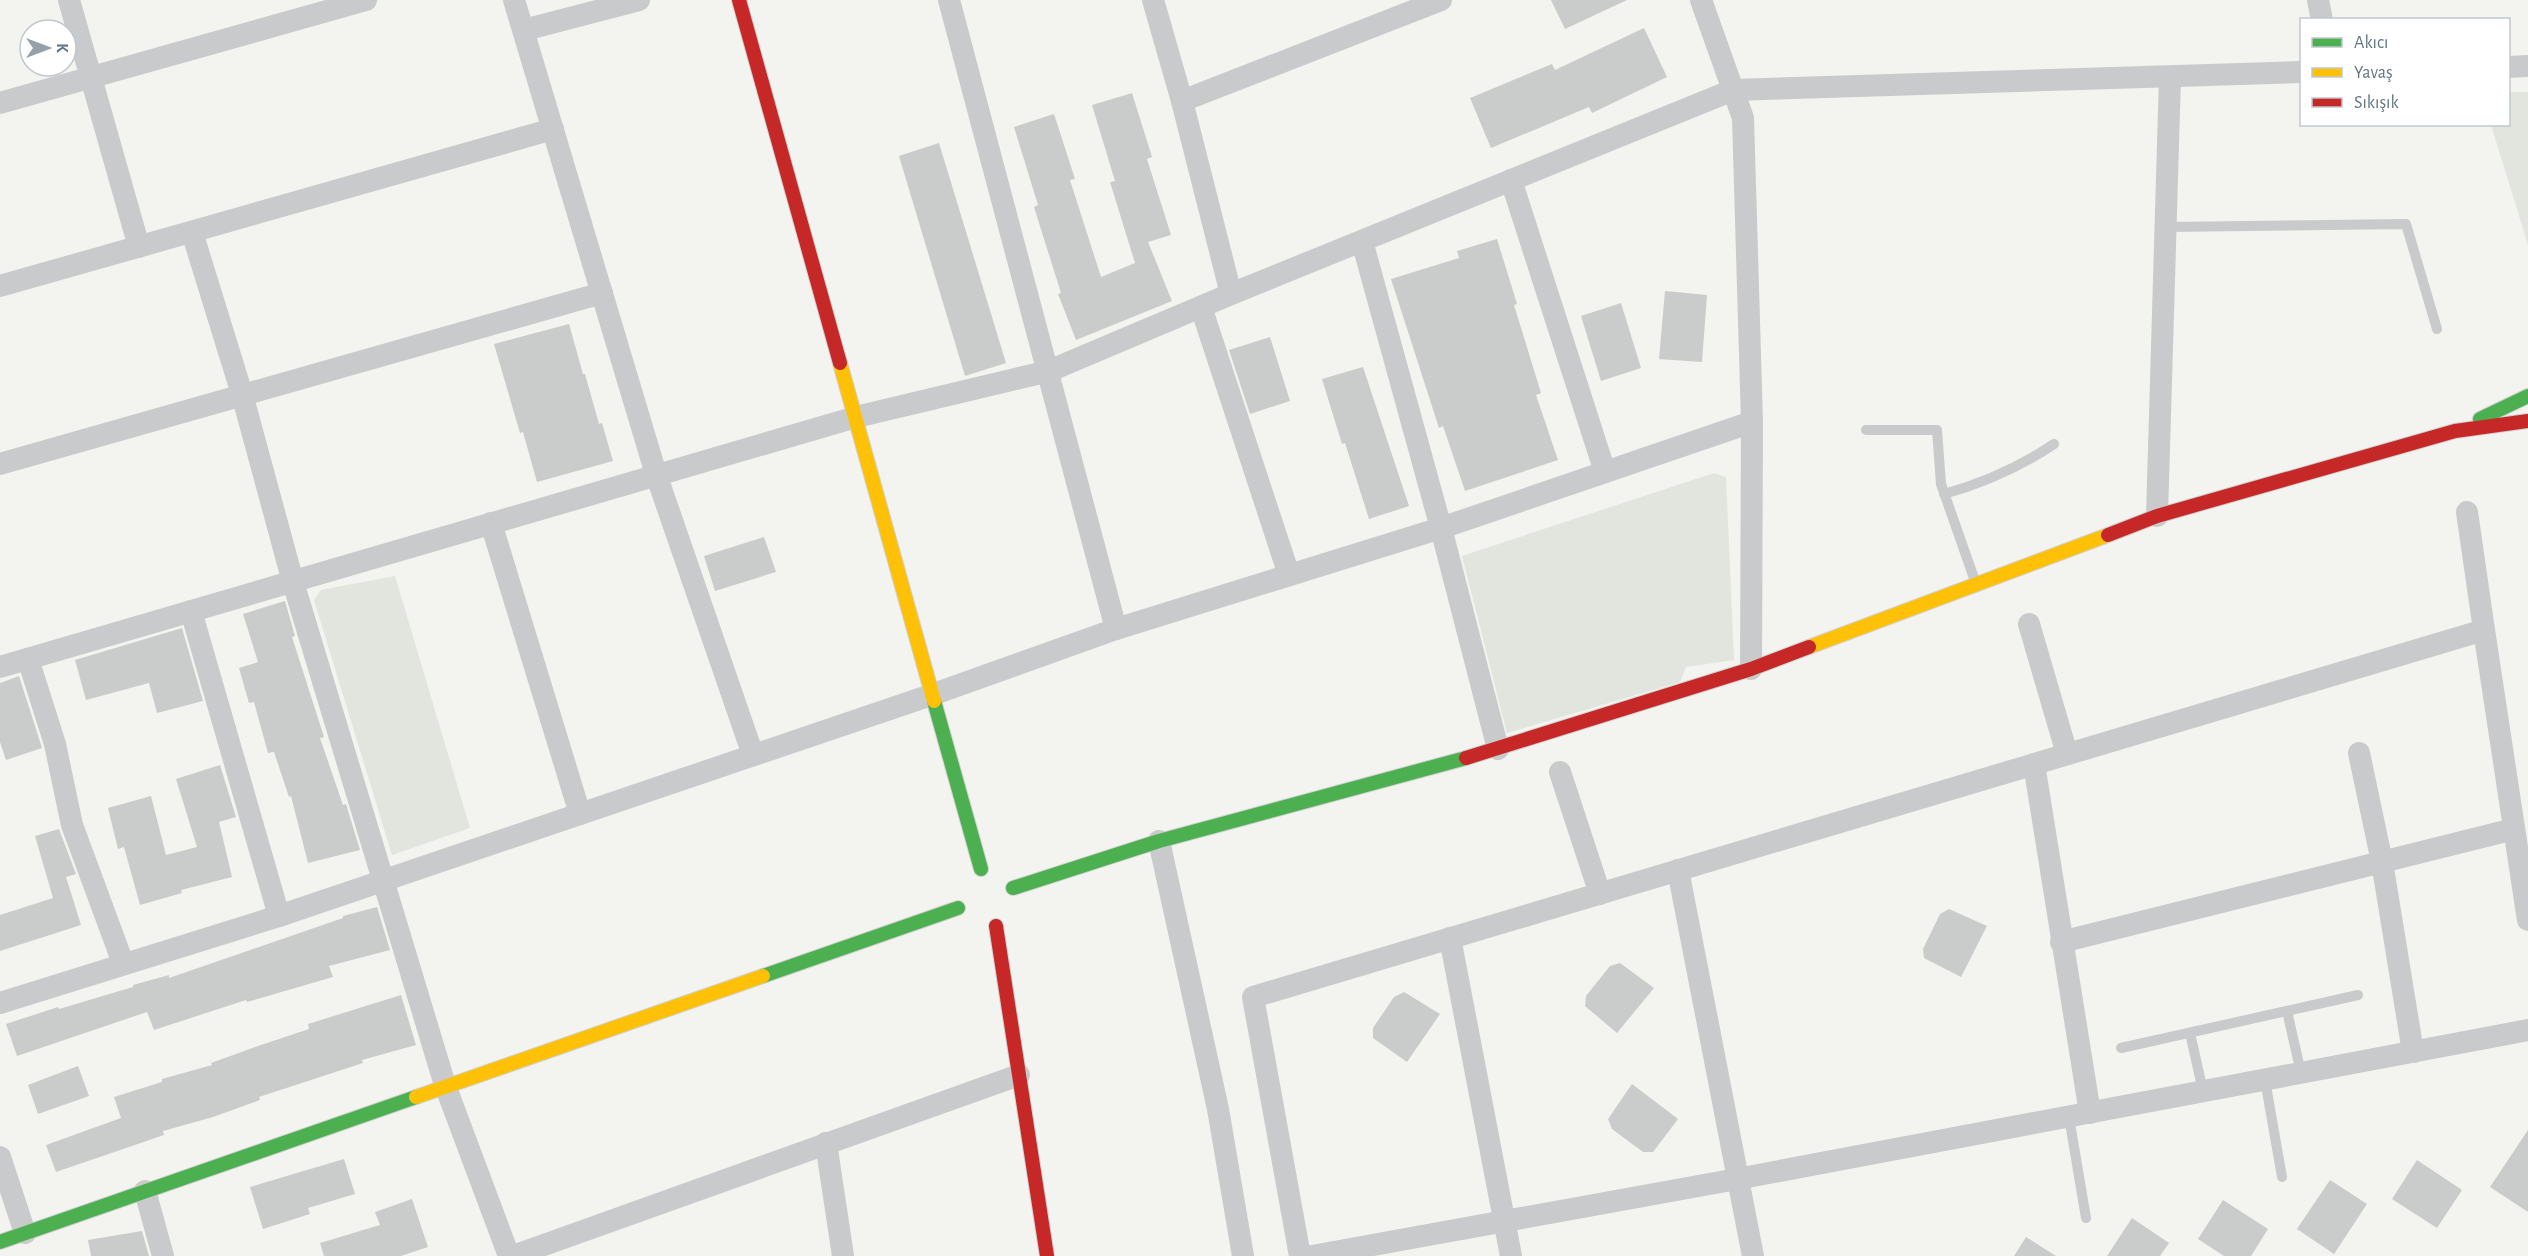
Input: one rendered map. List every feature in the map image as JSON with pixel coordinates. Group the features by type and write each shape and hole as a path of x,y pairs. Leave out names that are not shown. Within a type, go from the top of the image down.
{"street":[{"path":"69,0 140,247"},
{"path":"0,103 366,0"},
{"path":"514,0 656,474 753,756"},
{"path":"524,30 639,0"},
{"path":"739,0 934,694 986,869 966,876"},
{"path":"949,0 1116,629"},
{"path":"1153,0 1182,101 1231,294"},
{"path":"1182,101 1441,0"},
{"path":"1701,0 1743,118 1752,422 1751,669"},
{"path":"2318,0 2322,18"},
{"path":"2510,67 2528,66"},
{"path":"0,667 856,417 1049,372 1231,294 1733,90 2170,78 2300,72"},
{"path":"2157,516 2170,78"},
{"path":"0,286 554,129"},
{"path":"1511,180 1605,472"},
{"path":"192,232 242,394 293,582 445,1086 511,1256 1019,1075"},
{"path":"1362,241 1441,528 1498,749"},
{"path":"0,464 602,293"},
{"path":"1201,307 1289,575"},
{"path":"2455,431 2528,396"},
{"path":"1047,1256 1019,1075 991,927 1011,910 1010,884 1498,749 1751,669 2157,516 2455,431 2528,421"},
{"path":"0,1003 279,916 934,694 1116,629 1441,528 1752,422"},
{"path":"2468,512 2528,920"},
{"path":"491,523 579,814"},
{"path":"191,612 279,916"},
{"path":"2029,624 2067,754"},
{"path":"1300,1256 1253,997 2484,630"},
{"path":"28,659 55,744 72,825 123,963"},
{"path":"2359,753 2382,862 2413,1052"},
{"path":"2034,764 2061,942 2079,1115"},
{"path":"1560,772 1600,894"},
{"path":"2061,942 2514,829"},
{"path":"1160,841 1218,1109 1243,1256"},
{"path":"1678,870 1753,1256"},
{"path":"957,891 958,908 969,922"},
{"path":"0,1242 958,908"},
{"path":"1450,938 1511,1256"},
{"path":"1312,1256 1737,1179 2528,1030"},
{"path":"826,1143 843,1256"},
{"path":"0,1157 25,1233"},
{"path":"145,1191 163,1256"}],"lane":[{"path":"2166,227 2406,224 2437,329"},
{"path":"1866,430 1937,430 1938,472 1976,584"},
{"path":"1944,494 1967,488 2012,470 2054,444"},
{"path":"2121,1048 2358,995"},
{"path":"2287,1011 2301,1073"},
{"path":"2190,1033 2203,1092"},
{"path":"2265,1080 2282,1177"},
{"path":"2079,1115 2086,1218"}],"shaded area":[{"path":"2510,92 2528,92 2528,245 2491,126 2510,126"},
{"path":"1714,473 1726,477 1734,660 1686,667 1680,682 1507,733 1462,556"},
{"path":"395,576 470,828 392,855 314,600 321,590"}],"building":[{"path":"1551,0 1627,0 1565,29"},
{"path":"1644,28 1667,77 1592,113 1589,107 1491,148 1470,98 1552,64 1555,70"},
{"path":"1132,93 1152,157 1147,159 1171,235 1148,242 1172,301 1076,340 1058,294 1061,293 1034,207 1038,205 1014,127 1054,114 1075,179 1070,180 1101,277 1135,263 1110,182 1115,181 1092,105"},
{"path":"939,143 1006,363 965,376 899,156"},
{"path":"1497,239 1541,393 1536,395 1558,460 1465,491 1443,426 1439,428 1391,279 1459,258 1457,251"},
{"path":"1665,291 1707,295 1702,362 1659,359"},
{"path":"1621,303 1641,368 1601,381 1581,316"},
{"path":"569,324 599,424 602,423 613,461 537,482 494,344"},
{"path":"1270,337 1290,401 1250,414 1229,350"},
{"path":"1363,367 1409,506 1369,519 1322,379"},
{"path":"764,537 776,572 715,591 704,556"},
{"path":"285,601 295,636 292,637 324,737 320,738 343,805 346,804 360,850 308,863 291,796 289,797 274,752 268,753 254,702 249,703 239,668 258,662 243,614"},
{"path":"182,628 203,701 157,713 149,683 86,700 75,660"},
{"path":"19,676 42,748 6,760 0,742 0,683"},
{"path":"220,765 236,817 219,822 232,877 181,890 182,893 140,905 124,847 118,849 108,808 151,796 166,855 197,847 176,779"},
{"path":"59,829 76,874 66,877 81,925 0,951 0,915 53,898 35,836"},
{"path":"377,907 390,950 329,966 333,977 247,1002 246,1000 154,1030 147,1012 17,1056 6,1024 133,987 133,985 169,975 169,978 343,918 343,916"},
{"path":"1949,909 1987,926 1961,977 1924,958 1923,949 1940,914"},
{"path":"1620,963 1654,988 1617,1033 1585,1006 1586,996 1610,966"},
{"path":"1404,992 1440,1014 1407,1062 1373,1038 1373,1028 1394,997"},
{"path":"401,995 416,1045 362,1060 363,1063 259,1097 260,1100 213,1117 163,1131 164,1135 56,1172 46,1145 121,1118 114,1097 162,1082 162,1079 212,1065 211,1063 309,1029 308,1024"},
{"path":"78,1066 89,1096 38,1114 28,1085"},
{"path":"1632,1084 1678,1119 1653,1152 1643,1152 1612,1129 1608,1119"},
{"path":"2528,1130 2528,1212 2490,1187"},
{"path":"344,1159 355,1194 308,1208 310,1214 263,1229 250,1187"},
{"path":"2417,1160 2462,1190 2437,1228 2392,1199"},
{"path":"2330,1180 2367,1204 2334,1254 2297,1229"},
{"path":"412,1199 428,1247 401,1256 324,1256 320,1243 380,1225 375,1212"},
{"path":"2223,1200 2268,1229 2251,1256 2224,1256 2198,1239"},
{"path":"2132,1218 2169,1243 2160,1256 2107,1256"},
{"path":"142,1231 149,1256 91,1256 88,1240"},
{"path":"2026,1237 2056,1256 2014,1256"}],"traffic: fast":[{"path":"2480,419 2528,396"},
{"path":"934,701 981,869"},
{"path":"1013,888 1159,841 1466,758"},
{"path":"763,976 958,908"},
{"path":"0,1242 416,1097"}],"traffic: slow":[{"path":"840,363 934,701"},
{"path":"1809,647 2108,535"},
{"path":"416,1097 763,976"}],"traffic: jam":[{"path":"739,0 840,363"},
{"path":"2108,535 2157,516 2455,431 2528,421"},
{"path":"1466,758 1751,669 1809,647"},
{"path":"996,926 1047,1256"}]}
